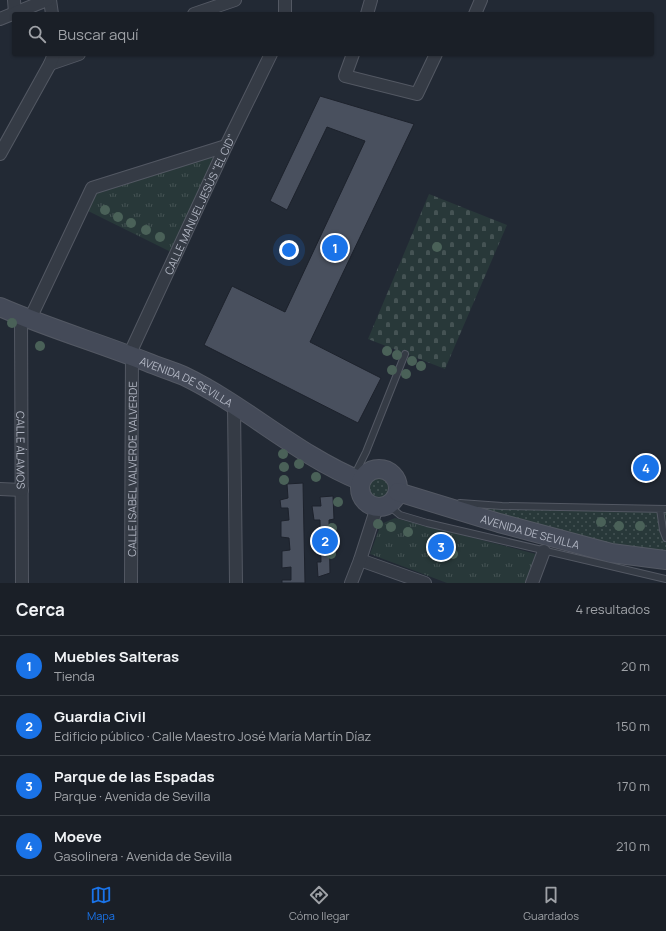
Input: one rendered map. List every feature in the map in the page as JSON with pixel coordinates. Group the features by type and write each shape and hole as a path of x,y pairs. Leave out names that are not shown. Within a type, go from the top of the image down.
{"main road":[{"name":"AVENIDA DE SEVILLA","path":"0,307 184,376 234,405 307,452 357,479"},
{"path":"373,470 384,470 394,476 397,480 388,501 366,503 362,498 357,479 373,470"},
{"name":"AVENIDA DE SEVILLA","path":"388,501 426,501 611,553 666,560"}],"street":[{"path":"14,0 15,12"},
{"path":"17,12 47,0"},
{"path":"50,0 52,12"},
{"path":"200,12 234,0"},
{"path":"285,0 285,12"},
{"path":"476,12 481,0"},
{"path":"366,12 368,1"},
{"path":"0,19 12,14"},
{"path":"0,154 52,59 68,56"},
{"name":"CALLE MANUEL JESÚS \"EL CID\"","path":"131,356 132,349 269,56"},
{"path":"352,56 345,76 417,94 435,56"},
{"path":"26,318 92,188 226,146"},
{"name":"CALLE ÁLAMOS","path":"22,583 22,490 26,318"},
{"name":"CALLE ISABEL VALVERDE VALVERDE","path":"131,356 131,583"},
{"path":"234,405 236,583"},
{"path":"0,489 22,490"},
{"path":"351,583 360,560 366,538 388,501"},
{"path":"532,583 544,551"},
{"path":"360,560 425,583"}],"lane":[{"path":"357,479 366,452 405,354"},
{"path":"388,501 400,515 405,517 666,579"},
{"path":"426,501 502,506 663,509 663,530 666,538"}],"green space":[{"path":"226,146 175,254 82,208 92,188"},
{"path":"429,194 507,225 445,369 368,339"},
{"path":"379,473 390,477 394,488 390,499 379,503 368,499 364,488 368,477"},
{"path":"426,501 666,509 666,560"},
{"path":"395,518 536,554 526,583 447,583 370,554 381,524"}],"building":[{"path":"320,96 414,124 310,342 381,378 358,423 204,345 232,286 285,312 365,141 327,127 287,210 270,201"},
{"path":"303,483 305,583 282,583 282,580 291,580 291,567 282,568 282,551 290,550 289,538 281,537 281,521 289,520 288,508 281,508 280,500 288,498 287,484"},
{"path":"333,496 334,519 329,520 330,573 318,577 317,562 321,562 320,520 314,520 312,506 321,506 320,497"}],"place":[{"name":"Muebles Salteras","path":"335,248"},
{"name":"Moeve","path":"646,468"},
{"name":"Guardia Civil","path":"325,541"},
{"name":"Parque de las Espadas","path":"441,547"}]}
